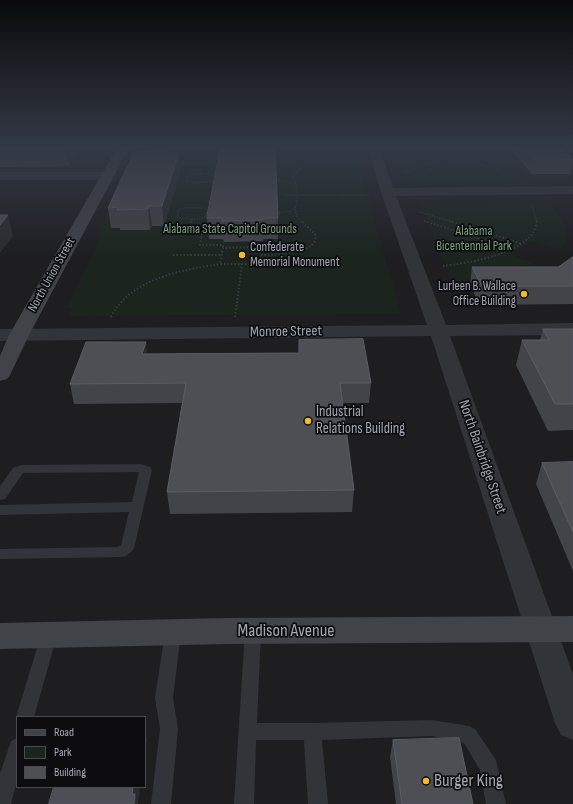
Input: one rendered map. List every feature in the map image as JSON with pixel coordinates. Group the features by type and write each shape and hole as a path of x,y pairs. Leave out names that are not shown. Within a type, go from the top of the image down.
{"main road":[{"name":"North Union Street","path":"0,375 19,335 103,184"},
{"name":"Madison Avenue","path":"0,636 253,631 573,629"}],"street":[{"name":"North Bainbridge Street","path":"380,184 382,194 440,331 573,723"},
{"path":"382,194 573,190"},
{"path":"382,194 573,196"},
{"name":"Monroe Street","path":"0,335 573,330"}],"lane":[{"path":"0,496 17,471 22,469 141,468 146,470 127,548 121,552 0,554"},
{"path":"0,510 136,507"},
{"path":"244,804 253,631"},
{"path":"161,804 169,729 164,698 173,633"},
{"path":"26,716 49,635"},
{"path":"248,731 312,732 432,728 469,735 489,767 496,804"},
{"path":"312,732 318,804"},
{"path":"1,804 16,751"}],"path":[{"path":"272,214 284,213 295,209 298,206 295,184"},
{"path":"285,195 382,194"},
{"path":"443,266 482,260 521,243 531,234 537,224 535,210 530,202"},
{"path":"184,208 203,208 208,210 206,217 192,219 182,219 177,217 179,210 184,208"},
{"path":"261,255 294,253 310,247 315,243 315,234 297,217 295,209"},
{"path":"420,212 521,243"},
{"path":"110,320 115,306 129,294 141,287 188,270 220,264 261,264 262,247 223,248 223,245 200,245 202,234 192,224 192,219"},
{"path":"424,221 511,248"},
{"path":"220,264 223,248"},
{"path":"173,255 222,255"},
{"path":"235,318 242,264"}],"shaded area":[{"path":"0,184 573,184 573,804 0,804"}],"green space":[{"name":"Alabama State Capitol Grounds","path":"122,184 364,184 401,314 68,316 72,308 67,308 101,237 98,233"},
{"path":"409,184 533,184 534,185 410,185"},
{"name":"Alabama Bicentennial Park","path":"550,203 563,221 568,238 564,246 559,249 531,241 509,254 533,263 513,274 474,275 466,279 467,291 456,291 421,204"}],"building":[{"path":"119,184 169,184 162,206 149,206 148,209 117,210 118,207 108,208"},
{"path":"214,184 277,184 278,218 222,221 223,218 207,218"},
{"path":"0,215 8,215 0,225"},
{"path":"573,257 573,286 482,286 472,267 558,267"},
{"path":"543,329 573,329 573,404 555,404 522,340 549,340"},
{"name":"Industrial Relations Building","path":"363,339 371,383 340,383 354,490 167,492 186,383 70,384 86,342 146,342 142,354 299,353 299,340"},
{"path":"573,462 573,532 542,463"},
{"name":"Burger King","path":"459,738 473,804 402,804 393,740"},
{"path":"54,788 133,788 132,794 135,794 134,804 49,804"}],"place":[{"name":"Confederate Memorial Monument","path":"242,255"},
{"name":"Lurleen B. Wallace Office Building","path":"524,294"},
{"name":"Industrial Relations Building","path":"308,421"},
{"name":"Burger King","path":"426,781"}]}
